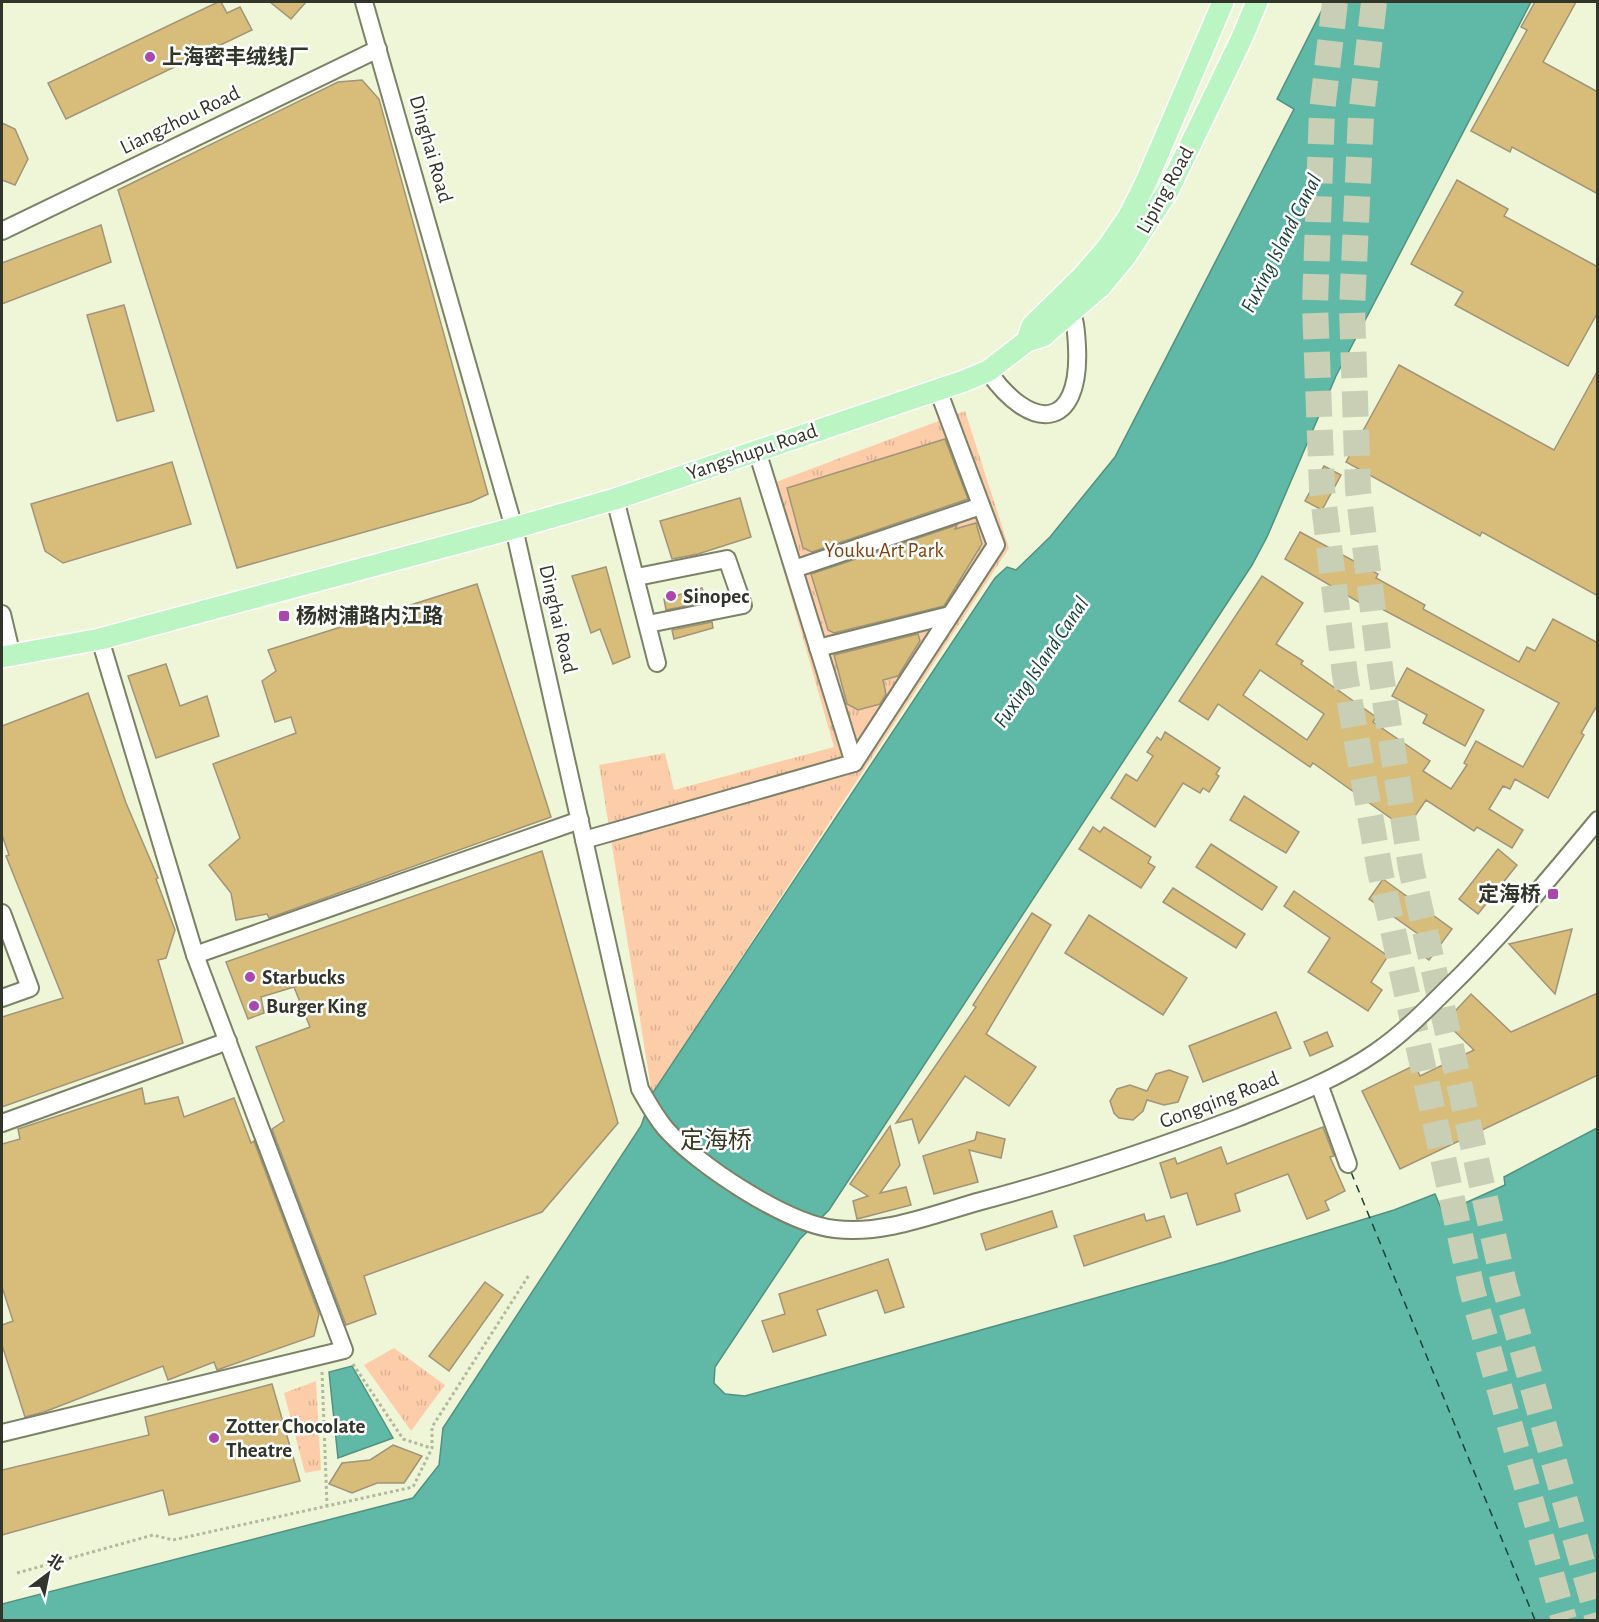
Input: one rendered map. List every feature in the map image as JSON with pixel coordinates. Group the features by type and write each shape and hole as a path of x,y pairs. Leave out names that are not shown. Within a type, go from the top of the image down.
{"main road":[{"name":"Liping Road","path":"1067,305 1129,216 1146,182 1222,2"},
{"name":"Liping Road","path":"988,371 1027,341 1032,326 1101,286 1147,226 1213,100 1257,2"},
{"name":"Yangshupu Road","path":"7,657 99,639 615,499 988,371"}],"street":[{"name":"Dinghai Road","path":"364,2 514,528 633,1068 640,1089 665,1128 696,1156 763,1202"},
{"name":"Liangzhou Road","path":"2,231 378,49"},
{"path":"988,371 1000,388 1026,408 1040,414 1054,415 1063,408 1069,399 1077,368 1067,305"},
{"path":"584,840 854,764 996,545 938,390"},
{"path":"758,450 854,764"},
{"path":"615,499 637,577 657,663"},
{"path":"794,569 981,506"},
{"path":"637,577 727,559 743,605 648,624"},
{"path":"2,614 7,657"},
{"path":"818,648 950,615"},
{"path":"2,1433 344,1350 195,955 99,639"},
{"path":"195,955 580,820"},
{"name":"Gongqing Road","path":"763,1202 800,1221 835,1229 858,1230 891,1226 1059,1180 1154,1150 1319,1084 1379,1050 1423,1012 1502,933 1598,820"},
{"path":"2,913 30,988 2,998"},
{"path":"2,1123 228,1041"},
{"path":"1319,1084 1348,1164"}],"path":[{"path":"17,1573 153,1536 173,1540 327,1504 413,1487 432,1448 432,1427 529,1275"},
{"path":"344,1350 403,1438 432,1448"},
{"path":"322,1355 327,1504"}],"green space":[{"name":"Youku Art Park","path":"965,411 1009,548 652,1094 599,765 665,753 674,790 834,747 760,488"},
{"path":"394,1348 445,1385 411,1431 364,1365"},
{"path":"316,1381 321,1470 305,1473 284,1393"}],"water":[{"name":"Fuxing Island Canal","path":"1326,2 1531,2 1336,376 1267,537 1252,565 829,1210 800,1239 715,1367 714,1383 725,1394 745,1396 1224,1262 1394,1210 1435,1194 1443,1213 1505,1185 1504,1177 1597,1128 1597,1620 2,1620 2,1604 413,1498 439,1465 443,1428 641,1126 652,1094 995,578 1007,567 1016,570 1050,537 1115,457 1294,109 1277,99"},
{"path":"352,1366 393,1438 338,1458 329,1372"}],"building":[{"name":"上海密丰绒线厂","path":"221,2 227,13 240,7 252,30 66,119 48,83"},
{"path":"270,2 306,2 291,19"},
{"path":"1535,2 1576,2 1543,62 1598,92 1598,194 1512,147 1510,152 1471,131 1527,30 1521,27"},
{"path":"362,80 379,99 488,494 471,502 237,568 118,190 338,82"},
{"path":"2,123 15,129 28,159 15,185 2,180"},
{"path":"1457,180 1508,209 1504,216 1598,267 1598,312 1568,366 1455,305 1463,292 1411,264"},
{"path":"101,225 111,262 2,304 2,263"},
{"path":"124,305 154,411 117,421 87,315"},
{"path":"1399,365 1554,450 1598,370 1598,596 1482,532 1480,536 1346,462"},
{"path":"945,439 968,499 812,552 803,548 787,488"},
{"path":"172,462 191,524 63,563 45,551 31,504"},
{"path":"1324,466 1341,475 1322,510 1305,501"},
{"path":"740,498 751,537 698,554 672,559 660,521"},
{"path":"976,523 982,544 944,606 834,633 828,630 811,574 957,525 955,529"},
{"path":"1300,532 1378,574 1376,578 1425,605 1423,609 1519,662 1527,647 1535,651 1553,619 1598,643 1598,704 1581,733 1584,735 1548,798 1515,779 1510,789 1503,786 1489,809 1523,830 1512,848 1477,827 1474,831 1426,800 1406,829 1313,763 1310,767 1218,704 1208,720 1179,701 1262,576 1303,603 1276,644 1303,661 1301,664 1376,717 1373,722 1430,761 1423,771 1451,789 1467,765 1464,763 1476,741 1523,767 1559,703 1365,600 1362,604 1285,559","holes":["1260,670 1324,714 1307,740 1243,695"]},
{"path":"606,567 630,657 613,664 600,629 591,633 572,576"},
{"path":"477,584 551,817 269,918 267,914 236,920 231,893 209,865 240,838 213,764 296,733 291,717 275,722 262,681 276,671 268,650"},
{"path":"702,588 706,602 666,610 664,599"},
{"path":"712,622 713,628 674,639 672,630"},
{"path":"918,634 920,641 898,676 883,680 886,694 880,704 858,710 847,704 834,655"},
{"path":"166,664 180,706 207,696 219,736 156,758 128,676"},
{"path":"1407,668 1484,710 1465,746 1423,723 1427,715 1392,696"},
{"path":"88,693 126,803 158,878 156,879 175,930 166,958 158,960 183,1043 2,1107 2,1017 63,998 6,856 9,855 2,835 2,726"},
{"path":"1165,732 1220,768 1216,774 1219,776 1209,792 1203,788 1200,793 1183,783 1155,827 1111,798 1126,774 1137,781 1153,756 1147,752 1157,737 1161,740"},
{"path":"1244,796 1299,832 1286,853 1230,820"},
{"path":"1093,827 1100,832 1104,827 1151,857 1148,863 1155,867 1141,888 1079,849"},
{"path":"1211,844 1277,887 1262,910 1196,867"},
{"path":"1498,849 1517,865 1478,914 1459,899"},
{"path":"542,851 618,1123 542,1212 364,1276 376,1314 346,1325 272,1129 284,1121 256,1047 310,1027 294,987 261,997 264,1013 248,1019 226,962"},
{"path":"1383,879 1452,929 1429,960 1417,951 1425,939 1369,899"},
{"path":"1173,888 1245,934 1236,948 1163,902"},
{"path":"1294,891 1388,956 1371,982 1382,990 1368,1011 1308,972 1330,938 1284,906"},
{"path":"1032,913 1051,925 986,1034 1036,1067 1009,1106 965,1076 919,1143 912,1119 896,1123 976,1007 973,1005"},
{"path":"1089,915 1187,978 1163,1015 1065,953"},
{"path":"1572,929 1555,994 1509,944"},
{"path":"1598,993 1598,1075 1400,1169 1362,1091 1415,1065 1420,1076 1474,1050 1445,1022 1471,994 1511,1032"},
{"path":"1276,1012 1291,1048 1203,1082 1189,1046"},
{"path":"1327,1032 1333,1046 1310,1056 1304,1042"},
{"path":"1169,1070 1188,1077 1178,1102 1164,1105 1147,1100 1143,1111 1133,1120 1119,1118 1114,1113 1110,1101 1117,1089 1130,1085 1147,1091 1156,1074"},
{"path":"142,1088 145,1104 178,1097 184,1117 234,1098 251,1143 254,1141 319,1314 314,1336 217,1370 214,1362 168,1380 163,1366 44,1412 25,1417 2,1345 2,1325 13,1321 2,1287 2,1144 20,1139 18,1129"},
{"path":"890,1126 900,1165 880,1193 906,1187 911,1205 857,1219 853,1201 868,1196 850,1184"},
{"path":"1323,1127 1334,1156 1330,1157 1345,1191 1325,1201 1329,1210 1307,1219 1288,1174 1235,1194 1240,1211 1197,1225 1187,1193 1171,1198 1160,1163 1175,1158 1177,1164 1221,1147 1227,1164"},
{"path":"977,1132 1005,1139 1001,1158 969,1150 978,1182 934,1194 923,1156 975,1140"},
{"path":"1052,1211 1057,1227 986,1250 981,1234"},
{"path":"1144,1214 1146,1221 1164,1216 1171,1237 1084,1266 1074,1236"},
{"path":"888,1259 904,1307 885,1313 877,1290 817,1310 826,1335 773,1352 762,1321 785,1314 779,1294"},
{"path":"485,1282 503,1295 449,1371 429,1356"},
{"path":"272,1384 300,1481 169,1515 163,1490 2,1535 2,1470 149,1435 145,1417"},
{"path":"393,1445 422,1456 404,1483 377,1483 352,1493 329,1484 342,1463 370,1460"}],"ferry route":[{"path":"1351,1172 1535,1620"}],"tunnel":[{"path":"1335,2 1322,111 1315,305 1322,489 1345,675 1380,871 1472,1290 1564,1620"},
{"path":"1374,2 1361,116 1352,308 1358,490 1381,675 1411,868 1504,1284 1598,1619"}],"place":[{"name":"上海密丰绒线厂","path":"150,57"},
{"name":"Sinopec","path":"671,596"},
{"name":"杨树浦路内江路","path":"284,616"},
{"name":"定海桥","path":"1553,894"},
{"name":"Starbucks","path":"250,977"},
{"name":"Burger King","path":"254,1006"},
{"name":"Zotter Chocolate Theatre","path":"214,1438"}],"district":[{"name":"定海桥","path":"716,1141"}]}
